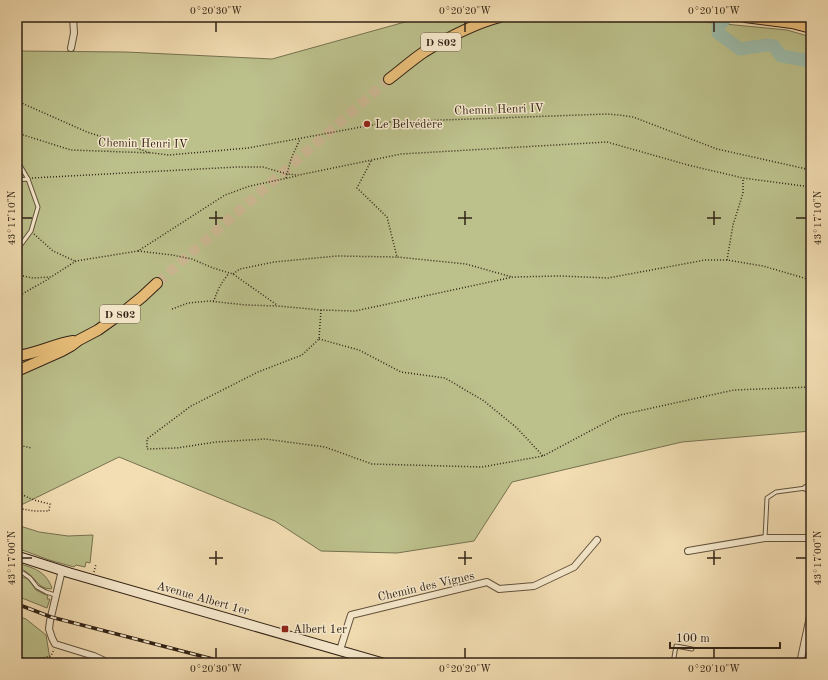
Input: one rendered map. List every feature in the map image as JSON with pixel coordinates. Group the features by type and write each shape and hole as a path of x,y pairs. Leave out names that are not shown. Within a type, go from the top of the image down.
{"main road":[{"name":"D 802","path":"389,79 423,53 446,40 466,30 500,17"},
{"path":"745,17 792,23 811,28"},
{"name":"D 802","path":"17,371 62,351 98,330 126,310 157,283"},
{"name":"D 802","path":"17,356 42,351 59,344 79,340"},
{"name":"Avenue Albert 1er","path":"17,556 383,663"}],"street":[{"path":"71,48 74,33 73,17"},
{"path":"688,551 765,538 811,538"},
{"name":"Chemin des Vignes","path":"340,650 351,615 487,582 499,589 534,586 574,567 597,540"},
{"path":"62,570 50,621 50,629 55,644 94,656 109,663"},
{"path":"800,663 811,612"}],"lane":[{"path":"17,160 28,179 38,207 31,231 17,250"},
{"path":"17,180 28,179"},
{"path":"765,538 767,498 776,492 808,488"},
{"path":"17,571 30,578 37,587 56,595"},
{"path":"673,663 676,646 692,649"}],"path":[{"path":"17,101 86,132 153,153"},
{"name":"Chemin Henri IV","path":"17,133 71,150 169,155 248,148 388,122 619,114 633,117 717,149 811,170"},
{"path":"286,178 291,159 300,138"},
{"path":"138,251 225,195 250,186 401,154 608,142 688,165 743,178 811,187"},
{"path":"371,161 357,188 387,217 397,257"},
{"path":"28,179 237,167 263,167 299,176"},
{"path":"727,260 733,225 743,193 743,178"},
{"path":"31,231 52,251 76,261"},
{"path":"17,297 51,278 76,261 138,251 179,256 192,259 213,268 230,272 278,306"},
{"path":"233,274 240,269 274,262 337,256 397,257 466,264 513,277"},
{"path":"209,301 246,305 355,311 513,277 560,276 608,278 704,260 727,260 763,266 811,280"},
{"path":"172,309 188,303 214,301 220,284 230,272"},
{"path":"17,275 33,278 51,278"},
{"path":"321,310 319,339 302,355 258,372 191,406 147,439 147,449 177,448 216,442 265,439 325,446 372,464 482,467 544,456 620,415 734,390 811,387"},
{"path":"319,339 359,350 401,372 445,378 484,401 517,428 544,456"},
{"path":"17,452 23,446 31,448"},
{"path":"17,490 23,496 50,504 50,511 34,511 17,508"},
{"path":"94,572 96,564"},
{"path":"17,656 34,659 51,656 53,654 55,644"}],"green space":[{"path":"423,17 652,17 787,30 811,37 811,431 682,442 512,482 474,541 397,553 321,551 275,521 119,457 17,507 17,51 126,52 272,59"},
{"path":"17,525 39,532 68,536 93,535 90,563 86,562 85,567 76,565 74,567 49,560 17,548"},
{"path":"17,563 33,568 42,573 52,588 41,586 27,572 17,568"},
{"path":"17,575 28,579 36,590 48,596 47,599 50,599 47,608 17,596"},
{"path":"17,616 26,619 46,635 50,659 54,663 17,663"}],"waterway":[{"path":"727,17 718,27 718,33 740,49 767,45 774,46 781,56 811,61"}],"tunnel":[{"path":"157,283 389,79"}],"railway":[{"path":"17,604 51,617 228,663"}],"place":[{"name":"Le Belvédère","path":"367,124"},
{"name":"Albert 1er","path":"285,629"}]}
